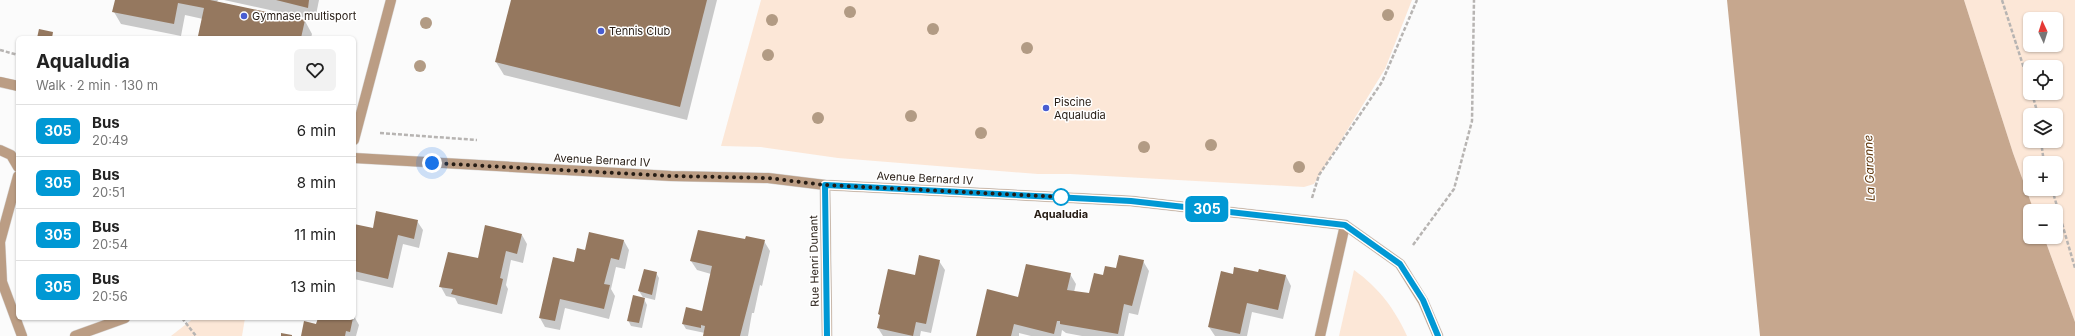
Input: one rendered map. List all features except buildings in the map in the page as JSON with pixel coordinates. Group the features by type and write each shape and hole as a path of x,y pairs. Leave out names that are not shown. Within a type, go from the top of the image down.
{"street":[{"path":"356,132 391,0"},
{"path":"0,82 16,86"},
{"path":"0,150 11,155 16,164"},
{"name":"Avenue Bernard IV","path":"356,158 671,176 768,178 825,185 1131,201 1345,225 1400,264 1423,300 1438,336"},
{"path":"16,183 0,242 2,282 16,320"},
{"name":"Rue Henri Dunant","path":"825,185 827,336"},
{"path":"1320,336 1345,225"},
{"path":"16,320 22,336"},
{"path":"75,336 120,320"}],"path":[{"path":"1309,220 1311,200 1319,175 1382,82 1417,0"},
{"path":"1400,264 1454,189 1472,121 1474,0"},
{"path":"2002,0 2023,66"},
{"path":"0,50 16,54"},
{"path":"2054,196 2075,268"},
{"path":"184,320 196,336"}],"shaded area":[{"name":"Piscine Aqualudia","path":"761,0 1412,0 1385,69 1314,184 1304,187 1070,174 1038,174 838,158 761,147 721,146"},
{"path":"1964,0 2075,0 2075,322 2047,244 2063,244 2063,204 2031,204 2029,196 2063,196 2063,156 2023,156 2023,181"},
{"path":"1354,270 1371,284 1385,299 1397,316 1407,336 1339,336"},
{"path":"191,320 245,320 242,336 171,336"}],"water":[{"name":"La Garonne","path":"1727,0 1964,0 2023,181 2023,196 2029,196 2031,204 2023,204 2023,244 2047,244 2075,322 2075,336 1760,336"}],"bus line":[{"name":"305","path":"827,336 825,185 1131,201 1345,225 1400,264 1423,300 1438,336"}],"place":[{"name":"Gymnase multisport","path":"244,16"},
{"name":"Tennis Club","path":"601,31"},
{"name":"Piscine Aqualudia","path":"1046,108"},
{"name":"Aqualudia","path":"1061,197"}],"route":[{"path":"432,163 671,176 768,178 825,185 1061,197"}]}
